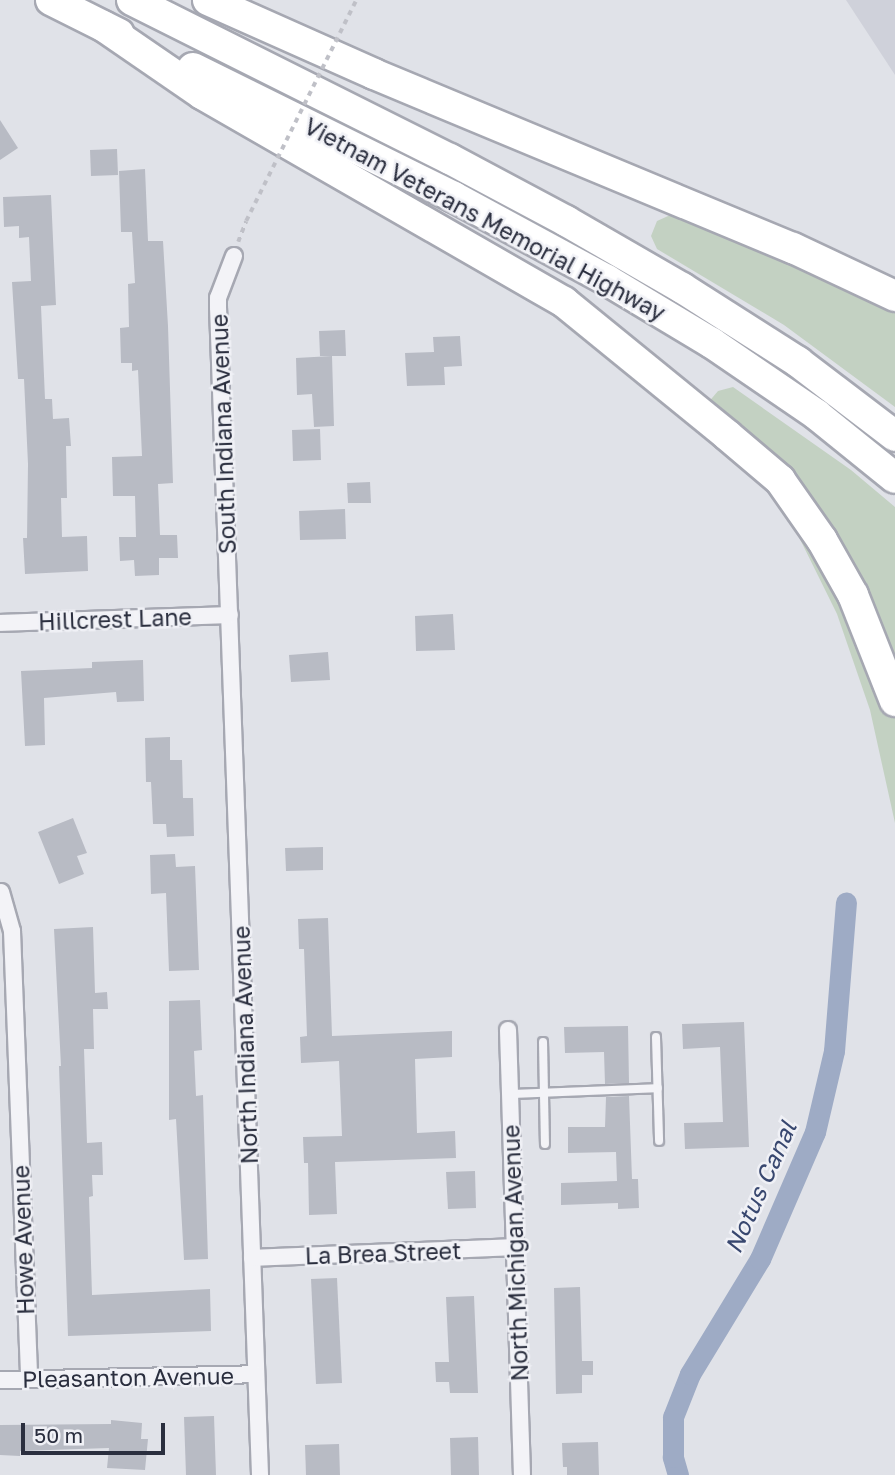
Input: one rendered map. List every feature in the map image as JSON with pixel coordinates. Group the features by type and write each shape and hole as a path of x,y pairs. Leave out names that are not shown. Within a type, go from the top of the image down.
{"highway":[{"name":"Vietnam Veterans Memorial Highway","path":"51,0 454,197 607,280 712,343 817,415 895,478"},
{"name":"Vietnam Veterans Memorial Highway","path":"132,0 450,159 578,228 682,288 798,362 895,436"},
{"path":"208,0 361,69 793,248 895,296"},
{"path":"103,26 202,94 564,302 623,347 780,480 822,540 853,594 895,701"}],"street":[{"name":"South Indiana Avenue","path":"230,615 218,298 233,257"},
{"name":"Hillcrest Lane","path":"0,623 230,615"},
{"name":"North Indiana Avenue","path":"230,615 260,1475"},
{"name":"Howe Avenue","path":"1,892 4,916 12,931 29,1379"},
{"name":"North Michigan Avenue","path":"508,1030 522,1475"},
{"name":"La Brea Street","path":"252,1258 514,1247"},
{"name":"Pleasanton Avenue","path":"0,1380 257,1374"}],"lane":[{"path":"656,1037 659,1141"},
{"path":"542,1042 545,1144"},
{"path":"510,1094 658,1088"}],"path":[{"path":"246,221 356,0"}],"shaded area":[{"path":"846,0 895,0 895,75"}],"green space":[{"path":"677,212 825,277 895,313 895,407 784,325 657,249 651,236 657,221"},
{"path":"733,387 851,470 895,507 895,823 870,710 837,614 793,525 707,404 718,391"}],"building":[{"path":"0,120 18,148 0,160"},
{"path":"117,149 118,175 91,176 90,150"},
{"path":"145,169 148,241 163,241 168,326 173,483 158,484 160,535 177,535 178,558 159,558 159,575 135,576 134,560 120,561 119,537 136,537 135,496 113,496 112,457 142,456 138,370 132,371 132,363 121,363 120,328 129,327 128,284 135,283 132,232 121,232 119,171"},
{"path":"51,195 56,305 41,306 45,399 52,399 53,419 69,418 71,446 66,446 67,498 61,498 62,537 87,536 88,571 25,574 23,538 27,538 28,464 24,379 18,379 12,282 31,281 29,237 19,238 19,226 4,227 3,197"},
{"path":"345,330 346,356 320,356 319,331"},
{"path":"460,336 462,366 444,367 445,385 407,386 405,353 434,352 433,337"},
{"path":"332,356 334,426 314,427 312,394 297,395 296,358"},
{"path":"320,429 321,460 293,461 292,430"},
{"path":"370,482 371,503 348,503 347,483"},
{"path":"345,509 346,539 300,540 299,511"},
{"path":"453,614 455,650 416,651 415,616"},
{"path":"328,652 330,680 291,682 289,655"},
{"path":"143,660 144,701 117,702 116,692 44,698 45,745 25,746 21,671 92,668 92,662"},
{"path":"170,737 170,760 182,760 183,798 193,798 194,836 167,837 166,824 153,824 151,782 146,782 145,738"},
{"path":"73,818 87,853 77,856 84,874 59,884 38,832"},
{"path":"323,847 323,870 286,871 285,848"},
{"path":"175,854 176,867 195,866 199,970 169,971 166,893 151,894 150,855"},
{"path":"328,918 332,1036 452,1031 452,1057 415,1059 417,1133 455,1131 456,1158 335,1162 337,1214 309,1215 308,1163 304,1163 303,1137 342,1136 339,1061 301,1063 300,1037 307,1036 304,949 299,949 298,919"},
{"path":"93,927 95,993 107,992 108,1009 93,1009 94,1049 84,1049 87,1143 102,1142 103,1175 92,1175 93,1196 89,1197 92,1295 210,1289 211,1331 68,1336 61,1066 54,929"},
{"path":"200,1000 202,1050 194,1051 196,1096 203,1095 208,1259 184,1260 176,1119 169,1120 169,1001"},
{"path":"744,1022 749,1147 685,1149 684,1123 723,1122 720,1047 683,1049 682,1024"},
{"path":"628,1026 629,1083 605,1084 604,1052 565,1053 564,1027"},
{"path":"629,1096 632,1179 638,1179 639,1208 618,1209 618,1203 561,1205 561,1183 617,1181 616,1152 568,1153 568,1127 605,1127 606,1097"},
{"path":"475,1171 476,1208 448,1209 446,1172"},
{"path":"337,1278 342,1383 316,1384 311,1279"},
{"path":"580,1287 582,1361 593,1361 593,1375 582,1375 582,1393 556,1394 554,1288"},
{"path":"474,1296 478,1393 450,1393 449,1382 436,1382 435,1362 449,1362 446,1297"},
{"path":"214,1416 216,1475 186,1475 184,1417"},
{"path":"111,1420 142,1423 141,1439 148,1439 145,1470 107,1468 109,1448 20,1451 20,1456 0,1455 0,1425 111,1424"},
{"path":"478,1437 479,1475 451,1475 450,1438"},
{"path":"598,1442 599,1475 567,1475 567,1467 563,1467 562,1443"},
{"path":"339,1444 340,1475 306,1475 305,1445"}],"waterway":[{"name":"Notus Canal","path":"678,1475 673,1457 673,1417 690,1374 760,1259 815,1132 834,1051 846,902"}]}
